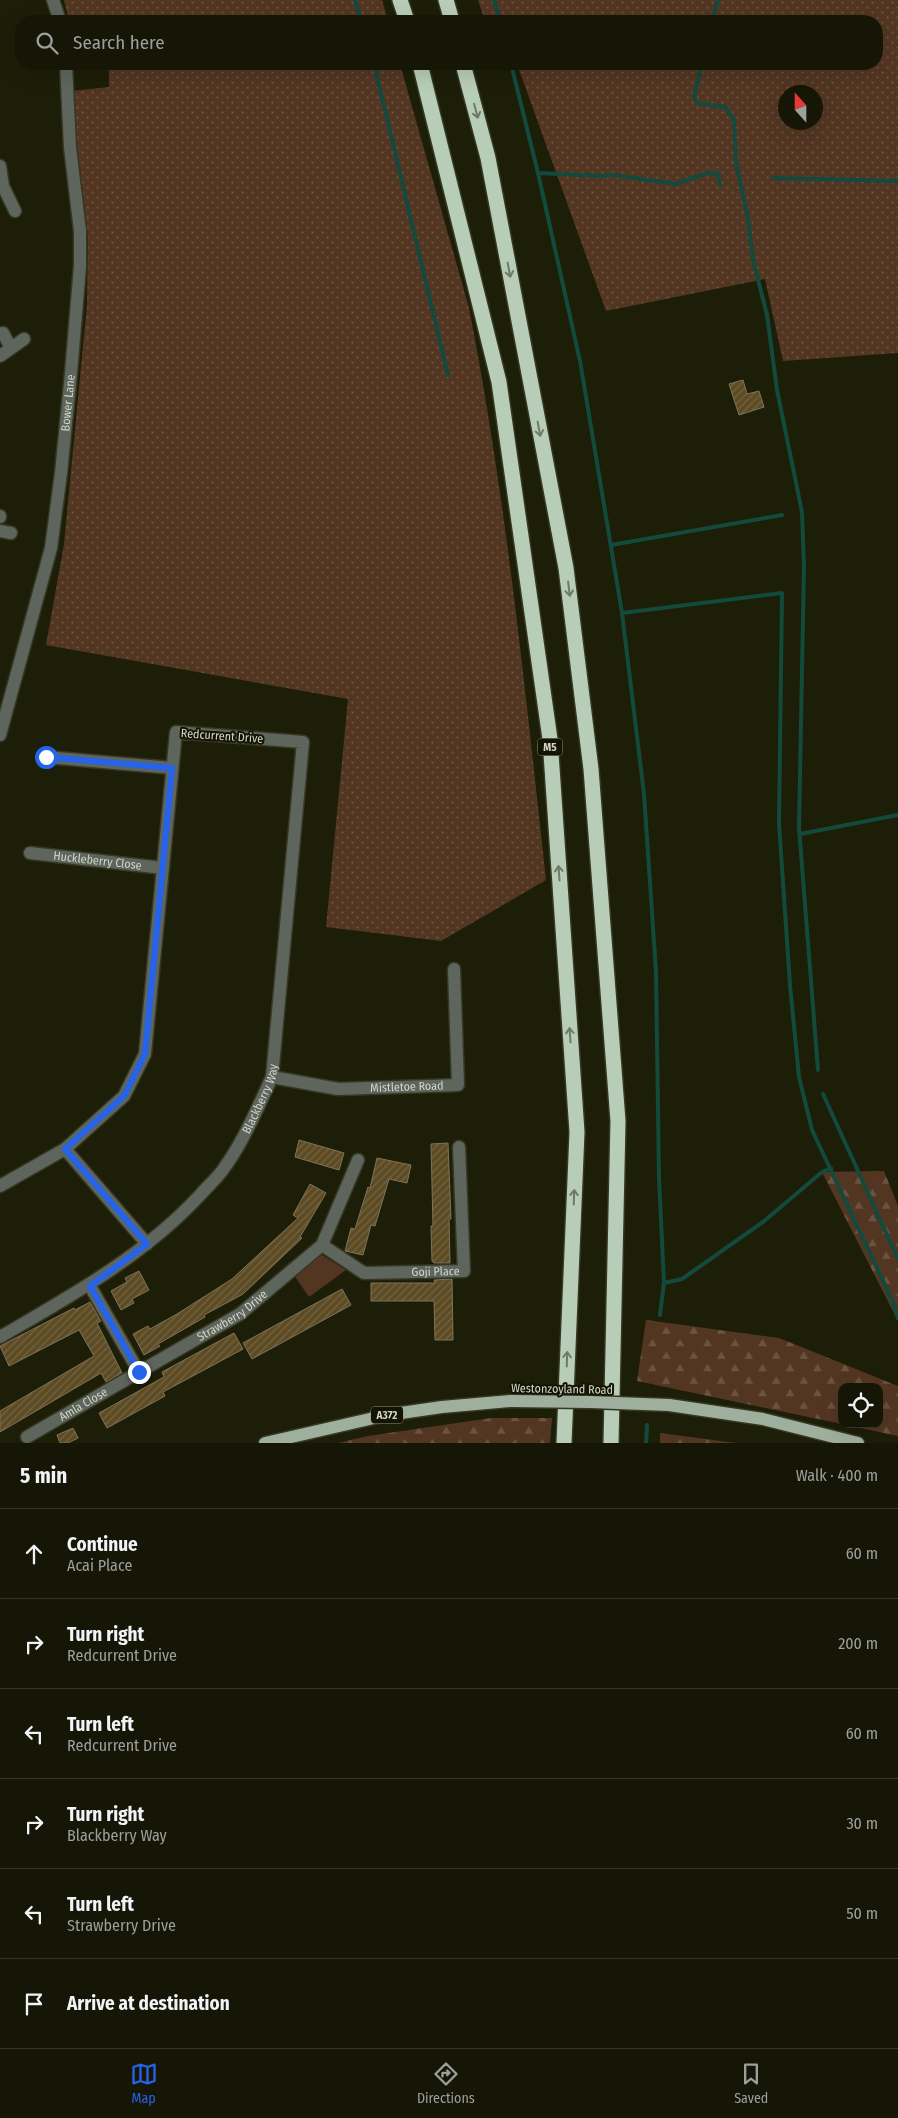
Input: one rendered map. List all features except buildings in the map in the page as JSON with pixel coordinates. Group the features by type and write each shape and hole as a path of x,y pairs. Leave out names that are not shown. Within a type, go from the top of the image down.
{"highway":[{"path":"400,0 405,15"},
{"path":"446,0 450,15"},
{"name":"M5","path":"421,70 499,382 550,739 577,1132 564,1443"},
{"path":"465,70 488,158 566,568 591,769 618,1121 611,1443"}],"main road":[{"name":"Westonzoyland Road","path":"266,1443 387,1415 442,1407 511,1401 670,1405 763,1419 858,1443"}],"street":[{"path":"54,0 58,15"},
{"name":"Bower Lane","path":"0,735 50,548 68,400 80,266 78,212 70,147 66,70"},
{"path":"0,166 1,186 15,211"},
{"path":"3,332 11,348"},
{"path":"0,356 24,339"},
{"name":"Redcurrent Drive","path":"0,1186 65,1149 124,1096 145,1054 176,732 303,742"},
{"name":"Blackberry Way","path":"0,1337 90,1286 147,1244 186,1210 222,1171 250,1126 272,1076 303,742"},
{"path":"46,757 172,768"},
{"name":"Huckleberry Close","path":"30,852 163,868"},
{"name":"Mistletoe Road","path":"272,1076 338,1089 458,1085 454,969"},
{"name":"Goji Place","path":"322,1245 364,1273 464,1271 459,1147"},
{"path":"65,1149 147,1244"},
{"name":"Strawberry Drive","path":"139,1372 240,1314 322,1245 358,1160"},
{"path":"90,1286 139,1372"},
{"name":"Amla Close","path":"27,1437 139,1372"}],"green space":[{"path":"64,0 382,0 386,15 68,15"},
{"path":"478,0 898,0 898,353 783,361 765,279 606,311 519,70 883,70 883,15 483,15"},
{"path":"109,70 402,70 469,308 482,379 514,593 546,880 441,941 326,927 348,699 46,645 64,544 87,305 88,238 71,91 109,87"},
{"path":"884,1171 898,1206 898,1321 822,1172"},
{"path":"322,1255 346,1270 309,1297 294,1275"},
{"path":"646,1320 779,1338 898,1386 898,1436 860,1428 883,1428 883,1383 838,1383 838,1423 637,1381"},
{"path":"491,1418 552,1418 550,1443 338,1443 368,1436"},
{"path":"660,1433 736,1443 660,1443"}],"waterway":[{"path":"355,0 359,15"},
{"path":"494,0 498,15"},
{"path":"714,15 718,0"},
{"path":"375,70 448,375"},
{"path":"512,70 538,173 580,361 622,613 644,794 656,972 659,1178 664,1283 660,1315"},
{"path":"700,70 694,96 697,103 725,107 734,120 736,163 748,217 753,260 767,315 777,390 802,512 804,566 799,828 818,1070"},
{"path":"538,173 613,175 676,184 708,173 718,174 720,185"},
{"path":"773,178 898,181"},
{"path":"611,545 782,515"},
{"path":"622,613 782,593 779,824 790,985 799,1077 812,1130 892,1300 898,1318"},
{"path":"800,834 898,815"},
{"path":"823,1094 898,1259"},
{"path":"664,1283 682,1279 763,1222 822,1172 831,1168"},
{"path":"646,1443 647,1425"}],"route":[{"path":"46,757 172,768 145,1054 124,1096 65,1149 147,1244 90,1286 139,1372"}]}
